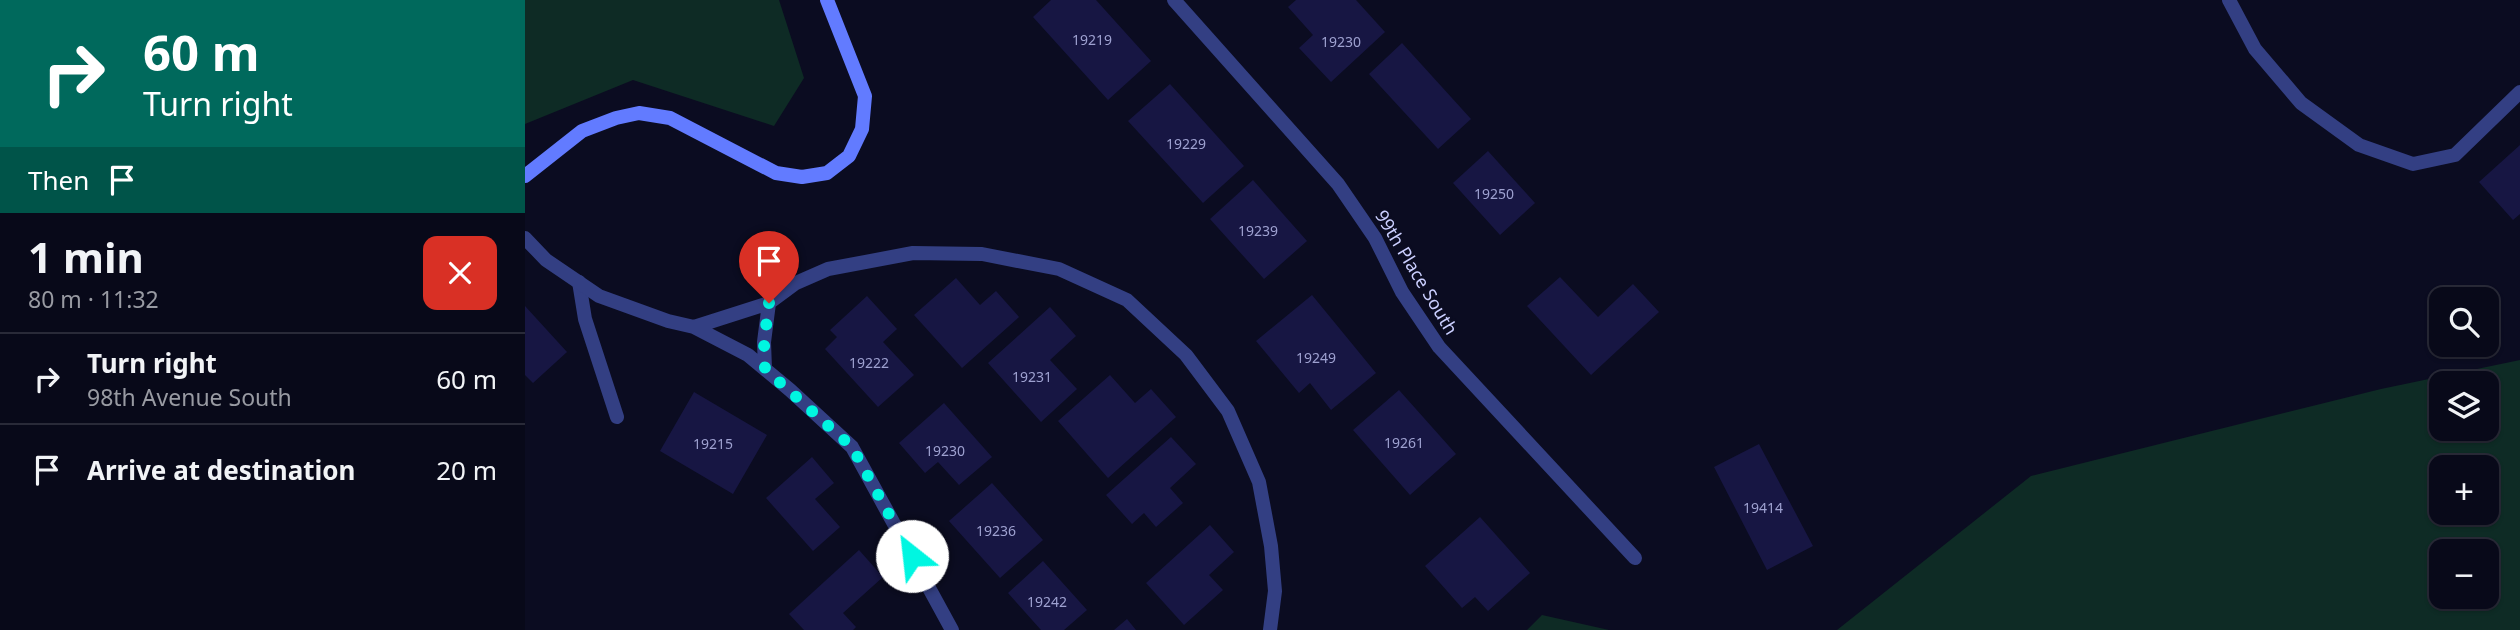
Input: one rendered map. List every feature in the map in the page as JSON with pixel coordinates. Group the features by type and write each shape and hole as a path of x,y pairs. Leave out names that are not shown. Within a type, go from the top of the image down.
{"street":[{"path":"525,176 582,131 616,118 639,113 670,118 776,173 802,177 827,173 849,156 862,129 865,96 827,0"},
{"name":"99th Place South","path":"1174,0 1338,184 1375,238 1402,292 1439,347 1635,558"},
{"path":"2229,0 2255,49 2301,103 2359,145 2413,164 2455,155 2520,92"},
{"path":"525,238 546,260 600,296 668,321 694,327 748,355 852,447 952,630"},
{"path":"694,327 769,303 796,283 828,269 913,253 982,254 1059,269 1127,300 1186,355 1228,411 1254,470 1259,482 1271,546 1275,591 1270,630"},
{"path":"579,282 585,319 617,417"},
{"path":"765,369 764,342 769,303"}],"green space":[{"path":"525,0 779,0 804,78 774,126 633,80 525,124"},
{"path":"2520,360 2520,630 1837,630 2031,476 2429,379 2429,441 2499,441 2499,371 2467,371"},
{"path":"1542,615 1609,630 1527,630"}],"building":[{"path":"1051,0 1096,0 1151,61 1108,100 1033,17"},
{"path":"1296,0 1356,0 1385,32 1331,82 1299,48 1313,35 1288,7"},
{"path":"1402,43 1471,119 1438,149 1369,74"},
{"path":"1170,84 1244,166 1203,203 1128,121"},
{"path":"2520,145 2520,214 2513,220 2479,182"},
{"path":"1488,151 1535,203 1500,235 1453,183"},
{"path":"1253,180 1307,241 1264,279 1210,219"},
{"path":"1560,277 1598,317 1633,284 1659,312 1591,375 1527,306"},
{"path":"956,278 980,305 996,291 1019,317 962,368 914,315"},
{"path":"1312,295 1376,373 1331,410 1310,383 1299,393 1256,341"},
{"path":"867,296 897,329 883,342 914,375 878,407 825,349 837,337 830,330"},
{"path":"525,306 567,352 533,383 525,375"},
{"path":"1050,307 1076,336 1050,360 1077,389 1041,422 988,363"},
{"path":"1110,375 1135,403 1151,389 1176,417 1108,478 1058,421"},
{"path":"1399,390 1456,454 1410,495 1353,430"},
{"path":"694,392 767,435 733,494 660,451"},
{"path":"944,403 992,457 959,485 938,462 925,473 899,443"},
{"path":"1171,437 1196,464 1170,488 1183,503 1156,527 1144,513 1132,524 1106,495"},
{"path":"1759,444 1813,546 1767,570 1714,467"},
{"path":"812,457 834,483 815,499 840,527 813,551 766,498"},
{"path":"992,483 1043,540 1000,578 949,521"},
{"path":"1480,517 1530,573 1488,611 1475,597 1462,608 1425,566"},
{"path":"1210,525 1234,552 1209,575 1223,590 1184,625 1146,583"},
{"path":"859,550 883,577 843,613 856,627 853,630 804,630 789,614"},
{"path":"1043,561 1087,610 1064,630 1041,630 1008,593"},
{"path":"1127,619 1136,630 1114,630"}],"route":[{"path":"769,303 764,342 765,369 852,447 912,556"}]}
